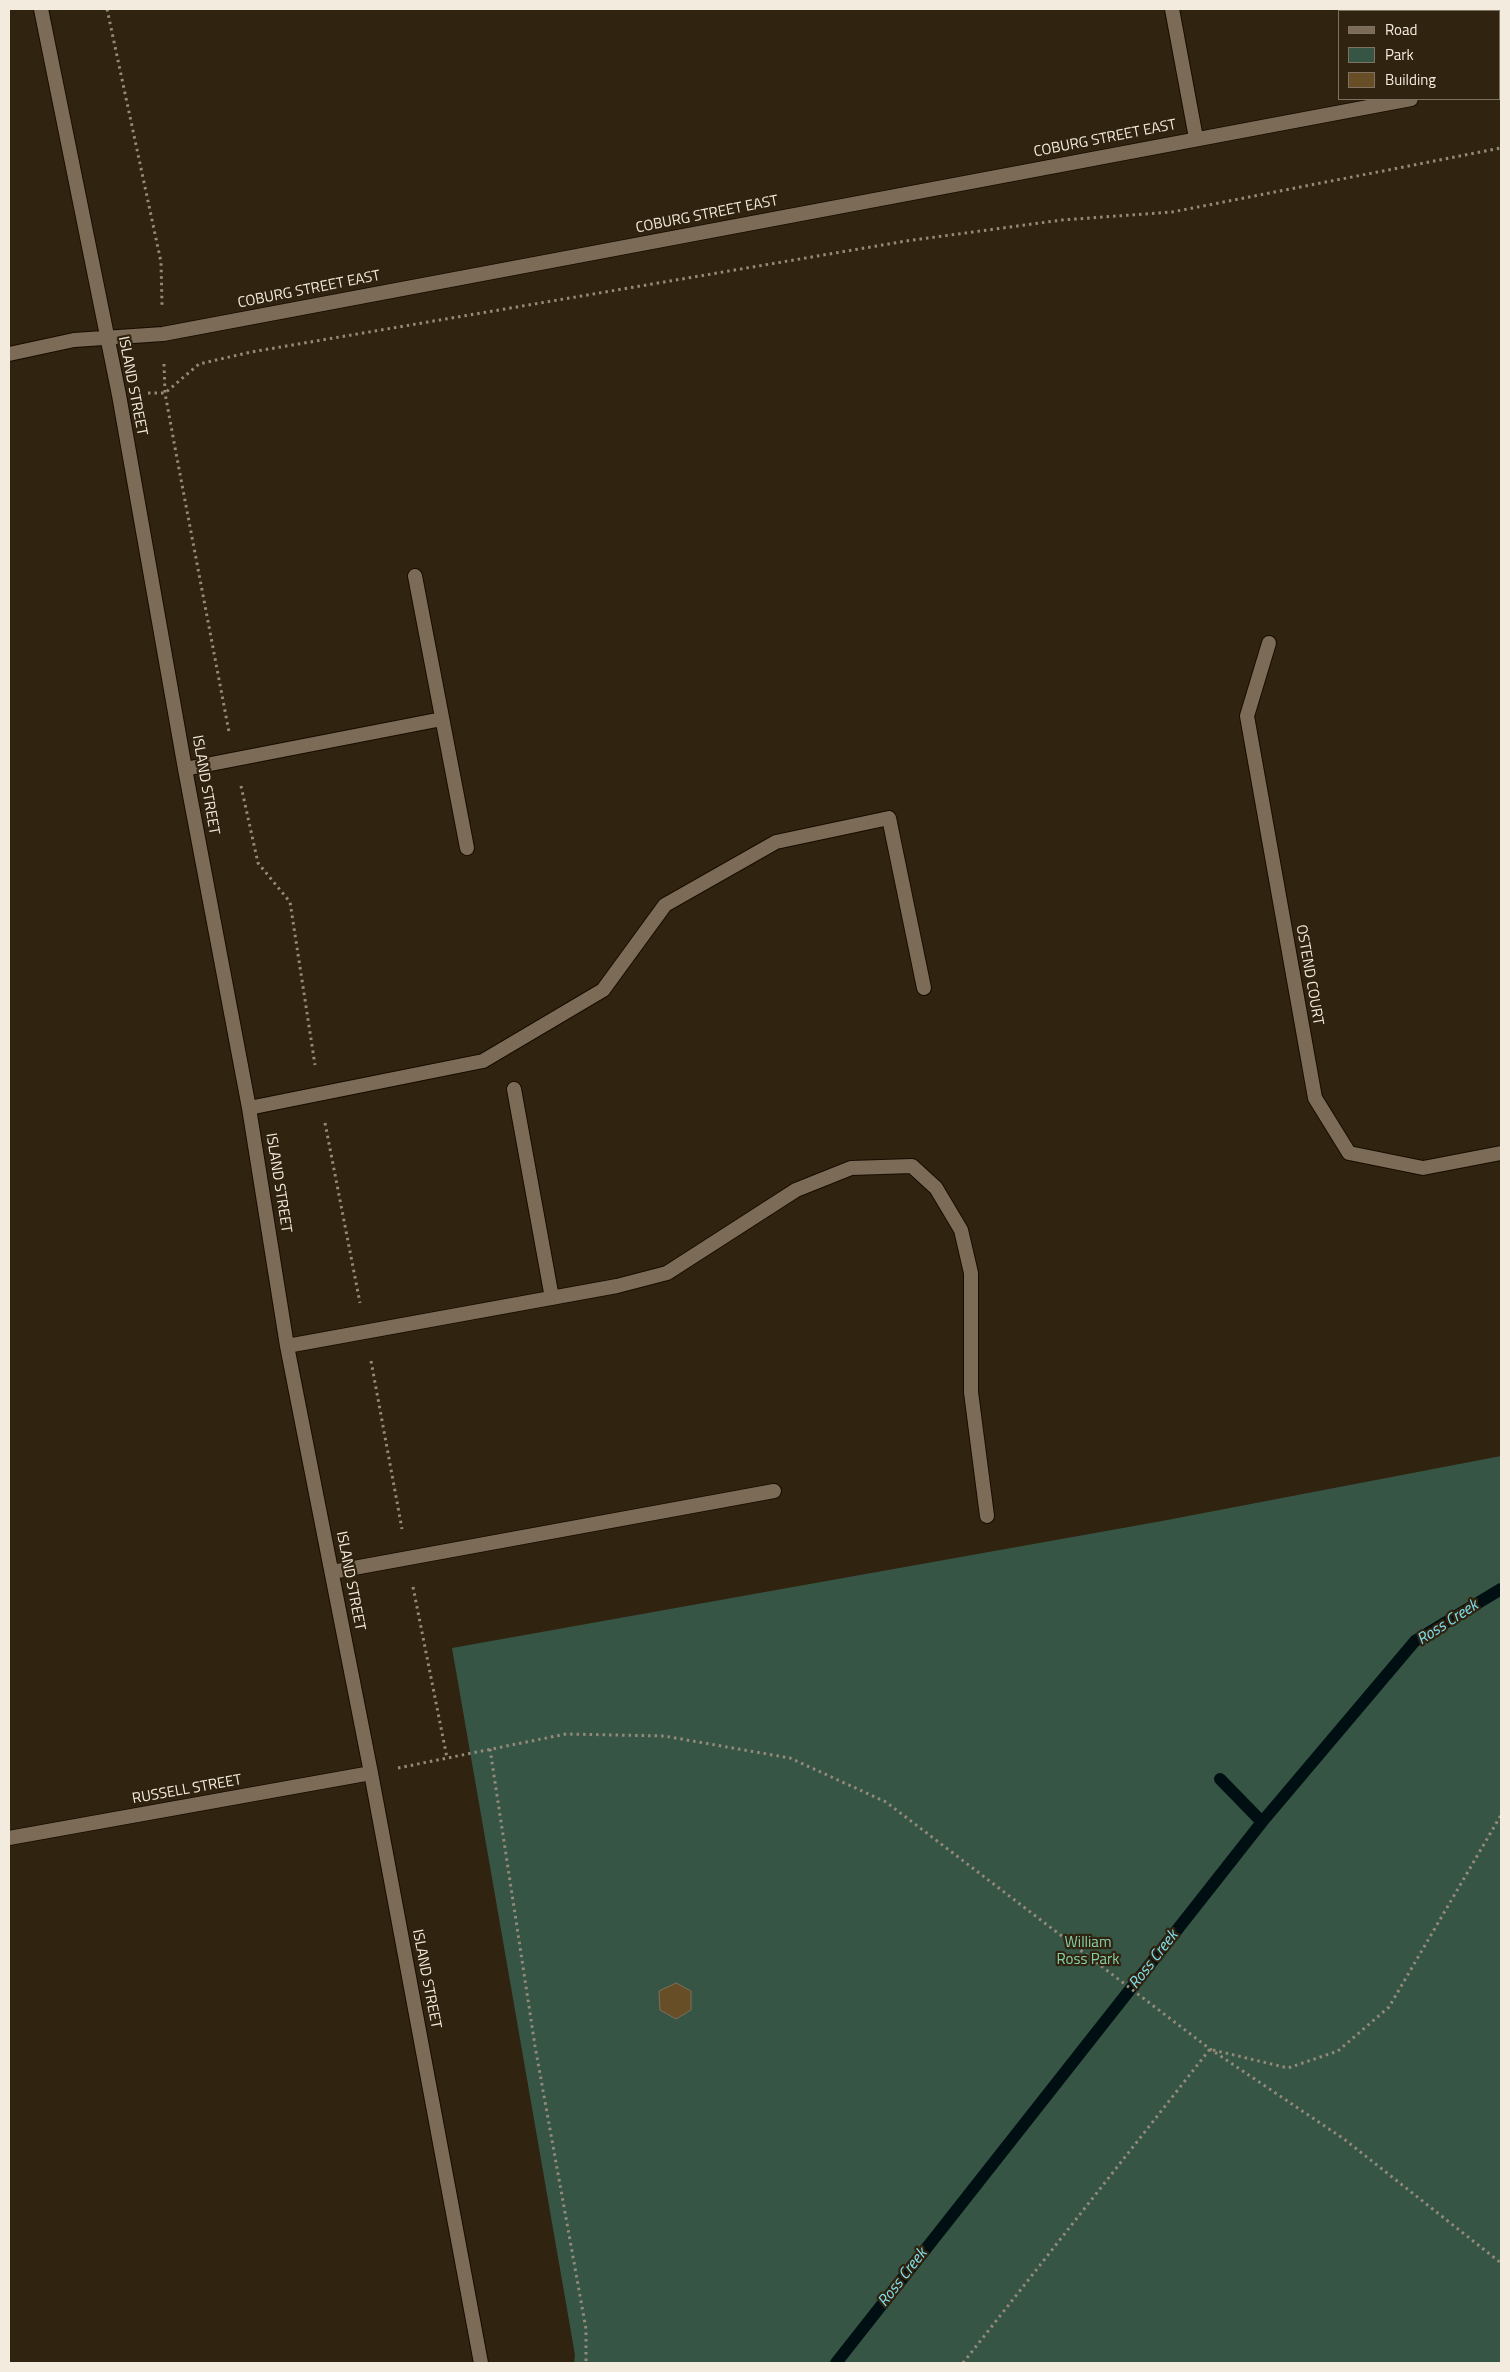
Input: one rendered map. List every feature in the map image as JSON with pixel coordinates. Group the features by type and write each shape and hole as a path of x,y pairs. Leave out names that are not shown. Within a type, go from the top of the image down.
{"street":[{"name":"ISLAND STREET","path":"41,9 106,339 119,395 185,769 249,1108 287,1346 371,1773 481,2363"},
{"path":"1172,9 1196,138"},
{"name":"COBURG STREET EAST","path":"9,354 74,340 163,334 1405,100"},
{"path":"415,576 467,848"},
{"name":"OSTEND COURT","path":"1269,643 1247,716 1315,1098 1349,1153 1423,1168 1501,1153"},
{"path":"185,769 442,719"},
{"path":"249,1108 483,1061 603,990 665,906 776,842 889,818 924,988"},
{"path":"514,1089 552,1298"},
{"path":"287,1346 617,1286 667,1273 796,1190 851,1168 912,1166 936,1188 961,1230 971,1272 971,1392 988,1516"},
{"path":"332,1572 774,1491"},
{"name":"RUSSELL STREET","path":"9,1838 371,1773"}],"path":[{"path":"107,9 161,262 165,393"},
{"path":"119,395 165,393 199,364 251,352 925,238 1062,220 1172,212 1501,148"},
{"path":"371,1773 566,1734 664,1736 790,1758 886,1802 1210,2049 1344,2139 1501,2263"},
{"path":"490,1749 535,2046 586,2328 586,2363"},
{"path":"1210,2049 1288,2068 1338,2051 1389,2007 1501,1814"},
{"path":"963,2363 1210,2049"}],"green space":[{"name":"William Ross Park","path":"1501,1456 1501,2363 574,2363 575,2355 452,1648 1162,1521"}],"building":[{"path":"676,1983 691,1991 691,2010 676,2019 660,2010 659,1991"}],"waterway":[{"name":"Ross Creek","path":"836,2363 1262,1822 1415,1641 1501,1589"},
{"path":"1220,1779 1262,1822"}]}
